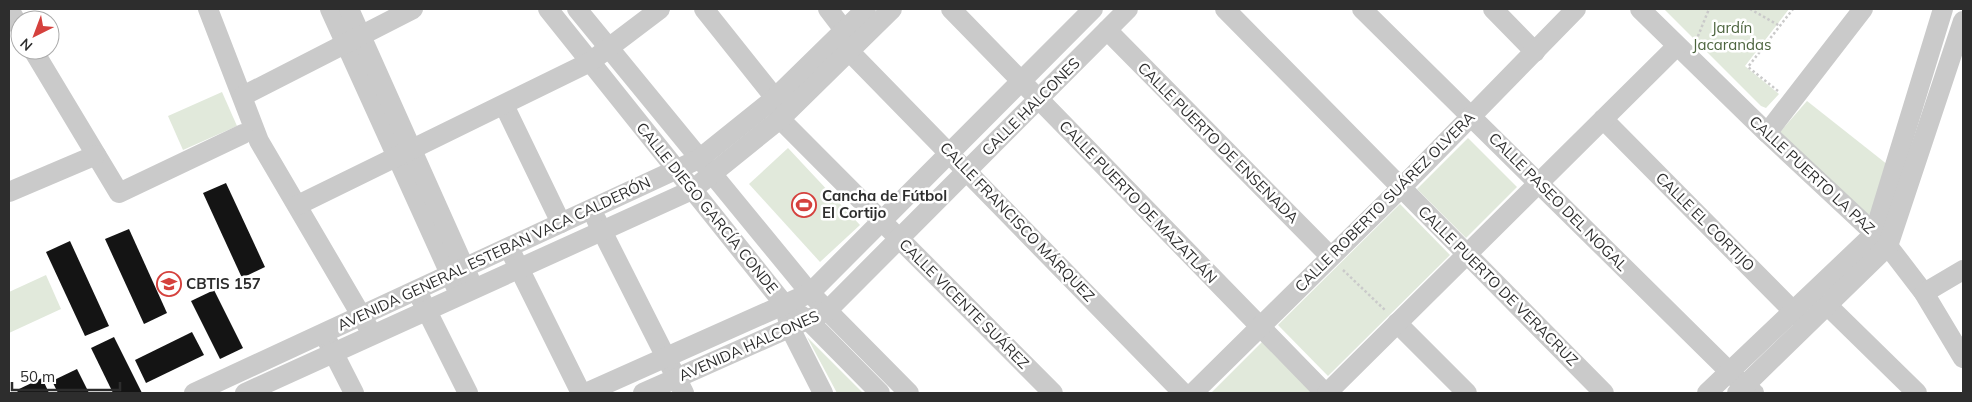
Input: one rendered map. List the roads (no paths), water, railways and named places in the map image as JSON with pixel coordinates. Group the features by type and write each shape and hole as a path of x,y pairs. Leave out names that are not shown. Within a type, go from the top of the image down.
{"street":[{"path":"208,9 259,141 373,335"},
{"path":"330,9 354,40 467,292"},
{"path":"349,9 354,40"},
{"path":"243,96 413,9"},
{"name":"CALLE DIEGO GARCÍA CONDE","path":"548,9 784,304"},
{"name":"CALLE DIEGO GARCÍA CONDE","path":"576,9 810,293 908,393"},
{"path":"298,205 590,62 610,49 660,9"},
{"path":"704,9 775,98 780,119"},
{"path":"828,9 844,30"},
{"name":"AVENIDA GENERAL ESTEBAN VACA CALDERÓN","path":"244,393 692,190 706,166 866,9"},
{"name":"AVENIDA GENERAL ESTEBAN VACA CALDERÓN","path":"194,393 677,170 706,166 780,119 892,9"},
{"name":"CALLE PUERTO DE MAZATLÁN","path":"951,9 1020,82 1326,393"},
{"name":"CALLE HALCONES","path":"828,311 1128,9"},
{"name":"CALLE PUERTO DE VERACRUZ","path":"1224,9 1604,393"},
{"name":"CALLE PASEO DEL NOGAL","path":"1362,9 1730,372 1745,391"},
{"path":"1493,9 1535,52"},
{"name":"CALLE ROBERTO SUÁREZ OLVERA","path":"1193,393 1401,188 1576,9"},
{"name":"CALLE PUERTO LA PAZ","path":"1640,9 1686,45 1767,133 1881,240 1924,293 1963,358"},
{"path":"1767,133 1863,9"},
{"path":"1707,393 1730,372 1800,318 1881,240 1943,9"},
{"path":"1950,9 1963,12"},
{"name":"CALLE HALCONES","path":"810,293 1089,10"},
{"path":"1745,391 1800,318 1828,305 1881,240 1963,22"},
{"name":"CALLE PUERTO DE ENSENADA","path":"1107,30 1330,256"},
{"path":"1326,393 1603,119 1686,45"},
{"name":"CALLE FRANCISCO MÁRQUEZ","path":"850,51 1183,393"},
{"path":"39,60 119,193 244,134"},
{"path":"504,105 561,223"},
{"name":"CALLE VICENTE SUÁREZ","path":"780,119 1053,393"},
{"name":"CALLE EL CORTIJO","path":"1603,119 1800,318"},
{"path":"9,192 96,155"},
{"path":"591,209 680,386"},
{"path":"509,247 581,393"},
{"path":"1924,293 1963,270"},
{"path":"417,290 468,393"},
{"name":"AVENIDA HALCONES","path":"586,393 810,293"},
{"path":"784,304 799,324 880,393"},
{"path":"1828,305 1917,393"},
{"name":"AVENIDA HALCONES","path":"643,393 680,386 799,324 828,311"},
{"path":"1397,323 1467,393"},
{"path":"799,324 823,393"},
{"path":"324,333 354,393"},
{"path":"234,375 244,393"}],"place":[{"name":"Cancha de Fútbol El Cortijo","path":"804,205"},
{"name":"CBTIS 157","path":"169,284"}],"park label":[{"name":"Jardín Jacarandas","path":"1732,36"}]}
